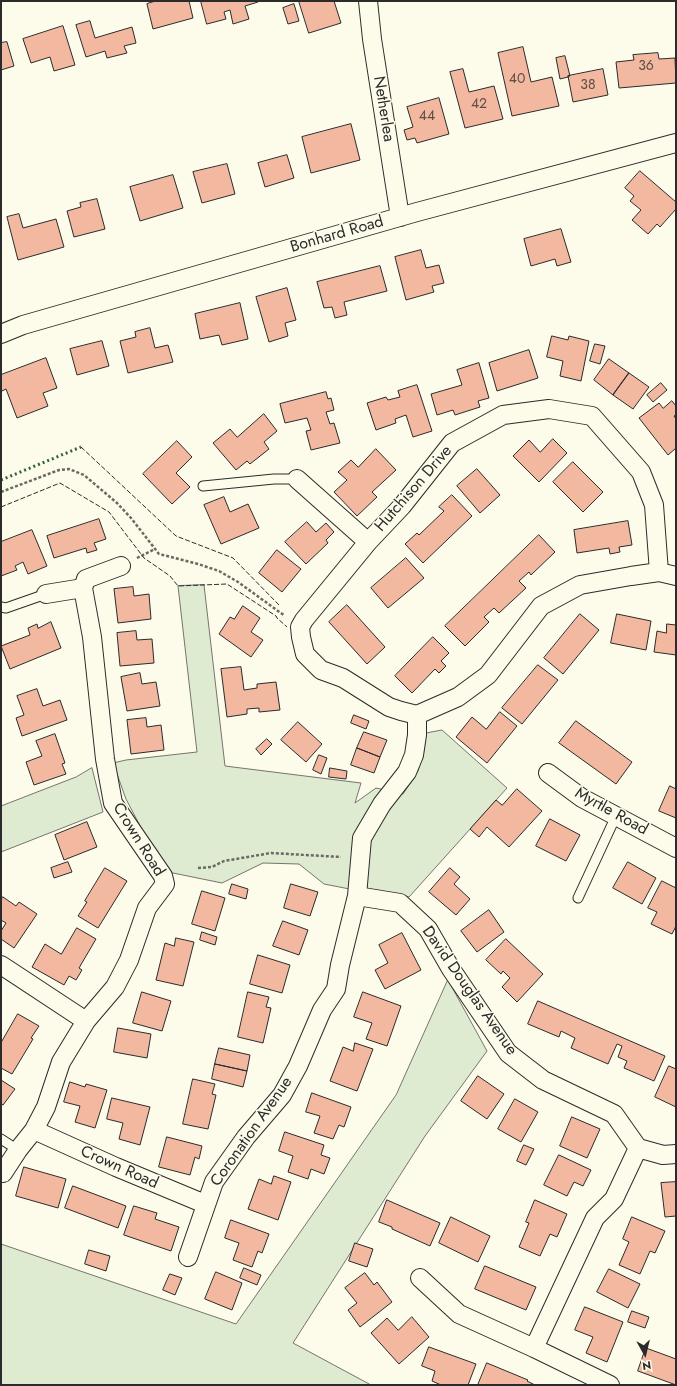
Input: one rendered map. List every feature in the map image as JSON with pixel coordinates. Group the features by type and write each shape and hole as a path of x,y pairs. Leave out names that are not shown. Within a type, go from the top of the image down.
{"street":[{"name":"Netherlea","path":"368,1 372,39 400,217"},
{"name":"Bonhard Road","path":"1,334 23,325 400,217 675,144"},
{"name":"Hutchison Drive","path":"300,627 304,620 368,542 402,506 452,443 503,415 549,409 592,416 641,472 654,505 658,572"},
{"path":"298,479 368,542"},
{"path":"46,594 83,588 86,579 121,566"},
{"path":"300,627 305,654 321,670 343,678 389,707 417,716 458,697 488,675 542,606 580,585 658,572 676,576"},
{"name":"Crown Road","path":"3,1174 18,1150 34,1130 46,1107 61,1062 86,1021 115,987 129,960 147,908 165,884 163,876 113,804 105,759 92,637 83,588"},
{"path":"357,896 362,838 382,804 406,772 414,755 417,735 417,716"},
{"name":"Myrtle Road","path":"548,773 582,798 676,848"},
{"name":"David Douglas Avenue","path":"357,896 400,903 428,929 451,969 508,1054 543,1080 614,1114 638,1148"},
{"name":"Coronation Avenue","path":"188,1257 205,1204 214,1182 231,1156 282,1095 298,1066 322,1010 336,989 340,965 357,896"},
{"path":"1,965 86,1021"},
{"name":"Crown Road","path":"34,1130 116,1167 205,1204"},
{"path":"534,1348 595,1218 614,1199 638,1148 663,1155 676,1154"},
{"path":"420,1278 459,1314 610,1385"}],"lane":[{"path":"203,486 274,478 298,479"},
{"path":"1,607 6,608 46,594"},
{"path":"578,898 616,816"},
{"path":"1,1139 18,1150"}],"path":[{"path":"1,492 59,470 69,470 84,475 117,503 160,554 219,571 238,582 300,627"},
{"path":"198,868 212,867 224,861 271,852 360,860"}],"green space":[{"path":"204,585 225,766 361,783 355,803 376,788 403,794 418,771 424,750 426,733 442,730 507,788 409,897 365,892 324,884 299,864 263,863 222,883 168,872 148,841 126,799 113,763 126,760 197,752 178,586"},
{"path":"92,768 103,812 1,852 1,806 76,777"},
{"path":"448,980 487,1051 425,1136 293,1343 371,1385 1,1385 1,1244 236,1324 396,1095"}],"building":[{"path":"156,1 189,1 193,18 153,29 147,4"},
{"path":"201,1 258,2 245,6 249,19 233,24 230,10 224,12 226,19 207,24"},
{"path":"299,1 334,1 341,23 309,33"},
{"path":"294,4 299,21 288,24 283,8"},
{"path":"90,21 95,38 132,27 136,43 124,46 127,53 107,58 105,51 86,57 76,25"},
{"path":"63,26 75,65 54,71 50,57 31,63 23,39"},
{"path":"7,42 14,66 1,70 1,43"},
{"path":"523,47 531,82 552,77 559,106 512,116 498,53"},
{"path":"658,53 659,59 675,58 676,83 619,88 616,62 634,60 633,55"},
{"path":"565,56 570,76 560,79 556,58"},
{"path":"463,69 469,92 494,86 503,119 465,128 450,72"},
{"path":"603,69 608,95 573,102 568,76"},
{"path":"439,98 449,134 417,143 415,138 407,140 404,130 413,127 407,107"},
{"path":"351,124 360,160 311,173 302,137"},
{"path":"287,155 294,178 265,187 258,163"},
{"path":"227,164 235,194 202,203 193,172"},
{"path":"640,171 676,202 676,209 660,227 657,224 648,234 632,220 641,210 630,201 634,196 625,188"},
{"path":"173,175 183,208 140,221 130,187"},
{"path":"97,199 105,229 74,237 67,211 81,207 80,203"},
{"path":"19,214 23,228 56,219 64,247 18,260 7,217"},
{"path":"561,229 571,262 557,266 555,259 531,266 524,239"},
{"path":"421,250 426,268 439,265 444,283 432,286 434,292 406,300 395,257"},
{"path":"380,266 387,291 344,302 347,315 335,318 332,307 324,308 317,282"},
{"path":"287,288 296,320 285,323 288,336 269,342 256,297"},
{"path":"240,303 248,339 222,345 219,335 200,339 195,314"},
{"path":"150,328 155,348 168,345 173,362 128,373 120,341 136,337 135,332"},
{"path":"552,336 568,340 569,336 589,341 581,381 560,376 563,361 547,357"},
{"path":"102,341 109,366 77,375 70,349"},
{"path":"595,344 605,346 600,364 590,361"},
{"path":"529,350 538,378 497,391 489,363"},
{"path":"46,358 57,388 43,393 48,406 17,418 6,389 2,391 1,375"},
{"path":"609,359 629,373 613,395 594,380"},
{"path":"479,363 489,398 478,401 480,407 455,415 453,410 437,415 431,394 462,385 457,370"},
{"path":"629,373 649,387 633,409 613,395"},
{"path":"661,383 667,390 653,402 647,395"},
{"path":"417,385 432,431 413,437 406,415 395,419 396,423 376,430 367,403 386,397 388,400 400,397 398,391"},
{"path":"326,392 328,399 331,398 334,410 326,412 330,424 334,423 340,443 311,450 306,431 311,430 307,418 285,423 280,404"},
{"path":"672,401 676,406 676,415 674,416 676,419 676,448 668,455 639,418 659,403 663,408"},
{"path":"264,414 277,431 264,442 269,449 250,464 247,461 236,470 213,443 230,429 237,437"},
{"path":"553,439 567,453 539,482 513,456 529,440 540,452"},
{"path":"177,441 192,457 176,473 190,487 172,504 143,474"},
{"path":"376,449 396,470 372,492 377,497 357,516 334,492 347,480 338,472 351,460 358,467"},
{"path":"573,462 603,492 583,512 553,482"},
{"path":"477,469 500,495 480,513 457,486"},
{"path":"452,495 472,516 423,563 405,544 417,533 419,535 444,511 439,507"},
{"path":"224,497 230,512 248,504 259,528 221,544 204,505"},
{"path":"99,519 106,539 94,543 97,550 87,553 86,548 54,558 47,536"},
{"path":"628,521 632,545 619,547 620,552 610,554 609,548 577,553 574,530"},
{"path":"307,522 316,532 326,523 334,532 326,540 328,543 306,564 285,542"},
{"path":"32,530 47,566 28,574 23,562 15,566 17,570 1,576 1,542"},
{"path":"539,535 555,552 531,575 529,572 519,581 526,588 499,613 494,608 484,617 489,622 465,646 445,626"},
{"path":"277,550 301,569 282,592 259,573"},
{"path":"406,558 424,578 388,608 371,588"},
{"path":"133,587 134,596 149,594 151,619 118,623 114,589"},
{"path":"347,605 385,647 367,664 329,622"},
{"path":"243,606 260,618 251,632 263,640 251,657 219,634 230,617 234,619"},
{"path":"580,614 599,630 563,674 544,658"},
{"path":"617,614 651,621 646,650 611,643"},
{"path":"51,622 61,648 10,669 1,646 30,635 28,628 37,624 38,628"},
{"path":"667,624 676,625 676,655 654,652 657,631 666,633"},
{"path":"136,631 137,640 152,639 154,663 120,666 117,633"},
{"path":"433,637 449,653 441,661 446,666 439,673 435,669 412,693 395,676"},
{"path":"538,665 558,680 522,724 502,708"},
{"path":"241,667 244,690 257,688 257,684 276,682 280,710 259,712 259,708 247,709 247,714 227,717 221,669"},
{"path":"140,673 142,684 156,682 160,706 127,711 121,677"},
{"path":"37,689 43,706 60,700 67,720 22,736 16,718 24,715 17,696"},
{"path":"500,712 517,726 487,763 456,737 472,717 486,729"},
{"path":"354,715 369,721 366,729 351,723"},
{"path":"146,718 147,727 161,725 164,750 131,754 127,720"},
{"path":"576,721 632,762 616,784 559,743"},
{"path":"298,722 322,744 306,762 281,740"},
{"path":"364,732 387,740 380,757 357,748"},
{"path":"55,734 65,763 62,764 66,774 34,785 26,762 42,756 36,741"},
{"path":"267,739 272,744 261,755 256,749"},
{"path":"357,748 380,757 374,773 351,765"},
{"path":"319,755 327,758 321,774 313,770"},
{"path":"330,768 347,771 346,779 329,777"},
{"path":"670,786 676,789 676,818 659,811"},
{"path":"517,789 542,811 509,847 487,827 479,837 470,829 496,800 502,805"},
{"path":"550,819 580,835 566,861 536,846"},
{"path":"87,822 97,847 64,860 55,835"},
{"path":"68,862 72,872 54,878 51,868"},
{"path":"628,862 656,878 642,904 613,888"},
{"path":"105,868 127,881 98,928 78,916 87,902 85,901"},
{"path":"450,868 460,877 454,884 470,899 456,915 429,892"},
{"path":"662,881 676,888 676,926 672,934 651,924 657,912 648,908"},
{"path":"232,884 248,889 246,899 229,894"},
{"path":"291,884 318,892 310,916 284,908"},
{"path":"202,891 225,898 215,931 192,924"},
{"path":"3,897 16,906 19,902 37,914 14,948 1,939 1,931 6,923 1,920 1,900"},
{"path":"489,910 504,932 477,952 461,931"},
{"path":"283,921 308,930 299,955 273,946"},
{"path":"77,928 96,939 79,968 82,970 76,980 69,976 64,985 32,967 45,944 61,954"},
{"path":"202,932 217,937 215,945 200,940"},
{"path":"402,933 421,970 385,989 375,970 388,963 379,945"},
{"path":"176,938 194,942 183,986 156,980 165,943 174,946"},
{"path":"506,939 543,974 517,1002 502,987 510,978 503,971 501,974 486,960"},
{"path":"258,955 290,965 282,993 250,984"},
{"path":"142,992 171,1001 162,1031 133,1023"},
{"path":"248,992 269,997 266,1007 271,1008 263,1043 238,1037"},
{"path":"363,992 401,1006 387,1046 366,1039 372,1023 354,1017"},
{"path":"538,1001 665,1056 654,1081 624,1068 627,1061 618,1057 622,1046 617,1044 608,1064 571,1048 575,1038 561,1031 559,1037 528,1024"},
{"path":"18,1014 39,1026 12,1074 1,1068 1,1043"},
{"path":"118,1028 151,1034 147,1058 114,1052"},
{"path":"355,1043 373,1049 357,1091 330,1081 343,1047 353,1051"},
{"path":"219,1048 250,1055 247,1071 215,1064"},
{"path":"215,1064 247,1071 243,1087 212,1079"},
{"path":"669,1066 676,1069 676,1107 655,1097"},
{"path":"478,1076 504,1094 487,1119 461,1101"},
{"path":"193,1079 215,1084 212,1094 216,1095 208,1129 183,1124"},
{"path":"1,1080 15,1089 3,1105 1,1104"},
{"path":"70,1082 85,1087 86,1084 107,1090 95,1128 75,1122 80,1106 64,1102"},
{"path":"312,1093 351,1107 344,1127 339,1125 333,1139 314,1133 320,1116 306,1112"},
{"path":"112,1098 150,1107 140,1145 119,1139 123,1123 107,1119"},
{"path":"515,1099 538,1112 521,1142 498,1129"},
{"path":"572,1117 600,1129 587,1158 560,1146"},
{"path":"285,1132 324,1145 321,1155 330,1158 324,1174 311,1169 308,1179 288,1172 293,1156 279,1151"},
{"path":"167,1137 202,1146 199,1159 195,1157 190,1175 159,1167"},
{"path":"524,1145 534,1149 526,1165 517,1161"},
{"path":"559,1155 591,1170 583,1186 574,1182 567,1196 544,1185"},
{"path":"24,1167 66,1179 58,1208 16,1196"},
{"path":"274,1176 291,1182 278,1220 248,1209 259,1179 271,1184"},
{"path":"676,1182 676,1216 665,1217 661,1183"},
{"path":"73,1186 126,1206 118,1228 65,1208"},
{"path":"387,1200 440,1223 430,1246 379,1222"},
{"path":"535,1200 567,1214 557,1237 550,1234 540,1256 519,1247 529,1223 526,1222"},
{"path":"134,1206 157,1213 155,1219 179,1227 171,1251 124,1235"},
{"path":"451,1217 490,1236 478,1262 439,1243"},
{"path":"632,1217 665,1231 655,1253 650,1251 640,1274 619,1265 629,1242 623,1239"},
{"path":"231,1220 269,1234 262,1253 258,1251 252,1267 233,1260 239,1243 225,1238"},
{"path":"355,1243 373,1249 367,1267 349,1261"},
{"path":"89,1250 110,1256 106,1271 85,1264"},
{"path":"485,1266 536,1287 526,1310 475,1289"},
{"path":"244,1268 261,1275 257,1285 240,1278"},
{"path":"609,1269 640,1284 628,1308 597,1292"},
{"path":"216,1272 242,1283 232,1310 205,1299"},
{"path":"365,1273 374,1285 377,1282 392,1302 360,1327 348,1310 357,1303 345,1288"},
{"path":"170,1274 182,1278 175,1295 163,1290"},
{"path":"585,1307 623,1322 607,1362 586,1353 593,1337 575,1330"},
{"path":"632,1311 649,1317 645,1328 628,1322"},
{"path":"412,1317 429,1337 399,1364 371,1333 387,1318 398,1330"},
{"path":"429,1347 476,1364 468,1385 441,1385 432,1381 435,1371 422,1366"},
{"path":"646,1348 676,1359 676,1385 638,1371"},
{"path":"487,1363 528,1380 527,1381 535,1385 478,1385"}],"hedge":[{"path":"1,480 81,447"}],"fence":[{"path":"81,447 176,536 233,558 279,605"},
{"path":"1,507 60,483 109,512 144,558 170,576 178,586 227,584 276,616 287,627"}]}
